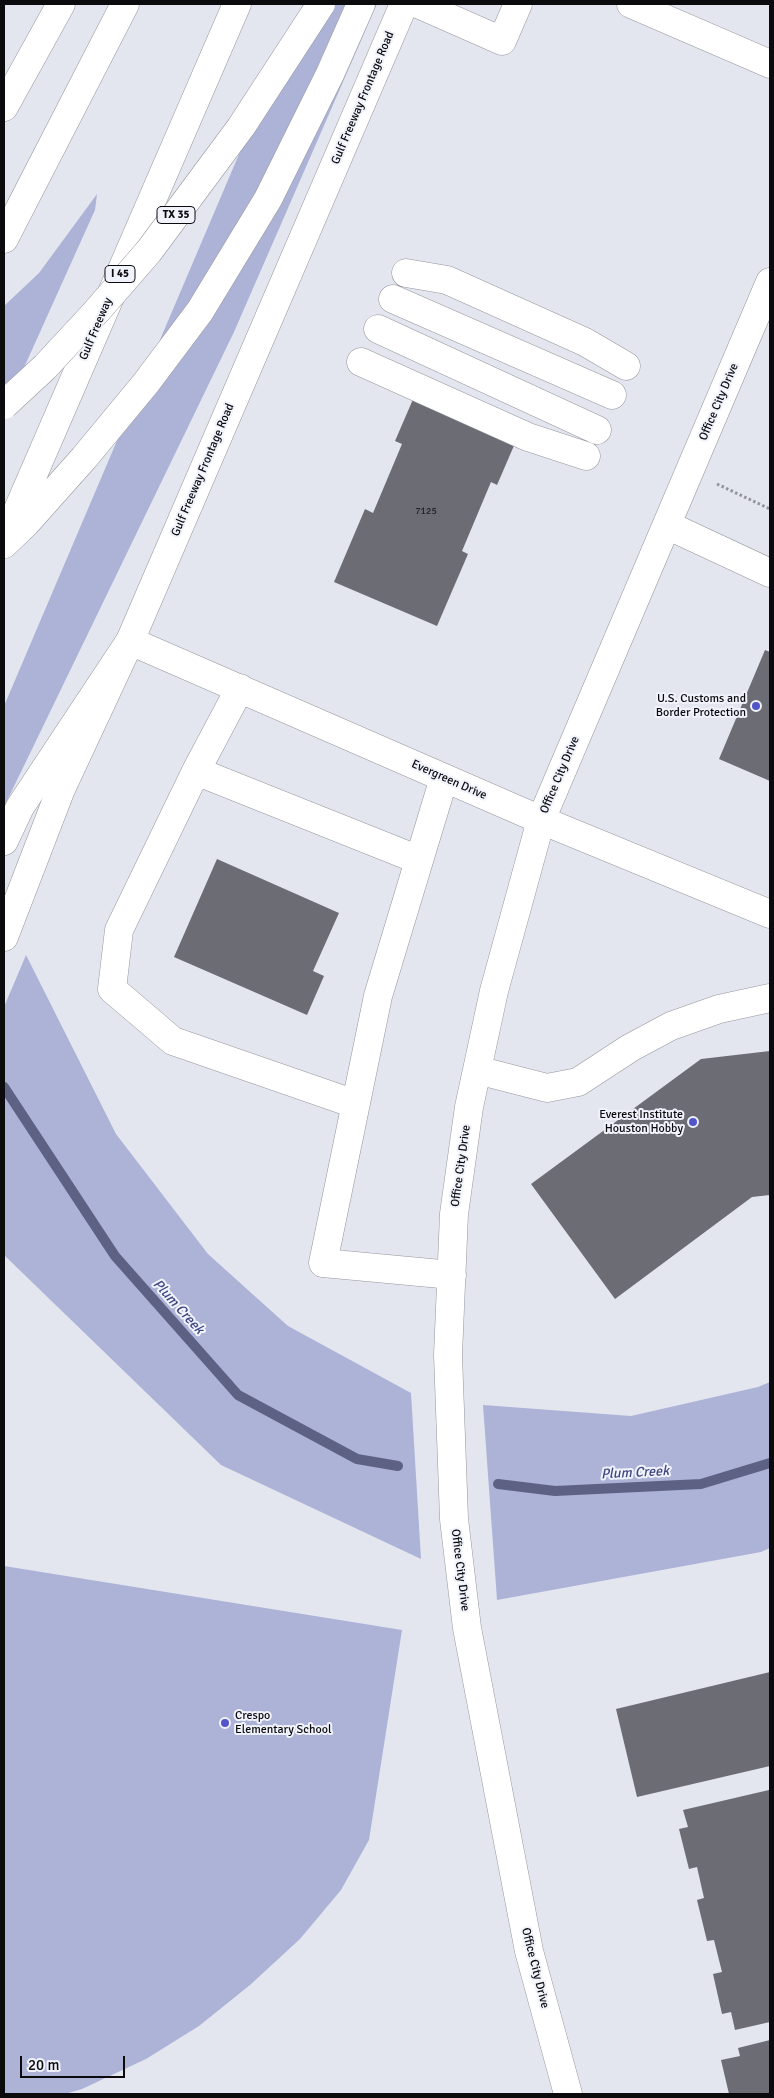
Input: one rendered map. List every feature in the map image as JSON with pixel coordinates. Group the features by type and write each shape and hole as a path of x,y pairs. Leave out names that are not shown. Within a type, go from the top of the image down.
{"main road":[{"path":"4,107 61,4"},
{"path":"4,239 125,4"},
{"name":"Gulf Freeway","path":"4,544 237,4"},
{"name":"TX 35","path":"4,405 46,368 149,251 241,127 321,4"},
{"path":"4,544 26,523 84,458 146,383 200,311 268,199 330,74 361,4"},
{"name":"Gulf Freeway Frontage Road","path":"4,937 61,790 130,640 404,4"},
{"path":"418,4 502,41 518,4"},
{"path":"632,4 770,64"},
{"name":"Office City Drive","path":"568,2094 529,1950 467,1628 454,1519 448,1355 454,1214 469,1107 494,991 541,820 770,282"},
{"path":"385,315 605,412"},
{"path":"385,315 605,412"},
{"path":"385,315 605,412"},
{"path":"667,525 770,573"},
{"path":"4,841 20,807 130,640"},
{"name":"Evergreen Drive","path":"130,640 541,820 770,914"},
{"path":"240,688 196,771 119,930 112,988 173,1041 355,1104"},
{"path":"196,771 419,860"},
{"path":"444,778 378,996 323,1263 452,1275"},
{"path":"477,1070 546,1088 578,1082 630,1048 671,1026 720,1009 770,998"}],"path":[{"path":"690,471 770,509"}],"shaded area":[{"path":"303,4 377,4 234,332 4,807 4,706"},
{"path":"97,194 95,210 4,412 4,306 39,273"},
{"path":"26,955 116,1134 208,1254 288,1326 411,1393 421,1559 221,1465 4,1255 4,1007"},
{"path":"770,1382 770,1548 761,1552 497,1600 483,1405 631,1416 758,1387"},
{"path":"4,1566 402,1630 369,1840 341,1890 300,1939 250,1985 199,2026 146,2059 82,2089 65,2094 4,2094"}],"building":[{"path":"414,397 516,441 497,485 491,482 462,551 468,554 437,626 334,582 365,509 373,513 402,444 395,441"},
{"name":"U.S. Customs and Border Protection","path":"765,650 770,652 770,781 719,759"},
{"path":"217,859 339,913 313,971 324,976 307,1015 174,957"},
{"name":"Everest Institute Houston Hobby","path":"770,1051 770,1195 752,1197 615,1299 531,1184 701,1059"},
{"path":"770,1672 770,1766 637,1797 616,1709"},
{"path":"769,1790 770,2022 735,2030 731,2012 722,2014 713,1974 722,1972 714,1940 707,1941 697,1900 704,1898 697,1867 689,1869 679,1829 688,1827 683,1810"},
{"path":"770,2040 770,2094 729,2094 721,2060 740,2056 738,2048"}],"waterway":[{"name":"Plum Creek","path":"4,1087 115,1256 238,1395 357,1459 398,1466"},
{"name":"Plum Creek","path":"498,1484 555,1491 701,1484 770,1463"}],"place":[{"name":"U.S. Customs and Border Protection","path":"756,706"},
{"name":"Everest Institute Houston Hobby","path":"693,1122"},
{"name":"Crespo Elementary School","path":"225,1723"}]}
